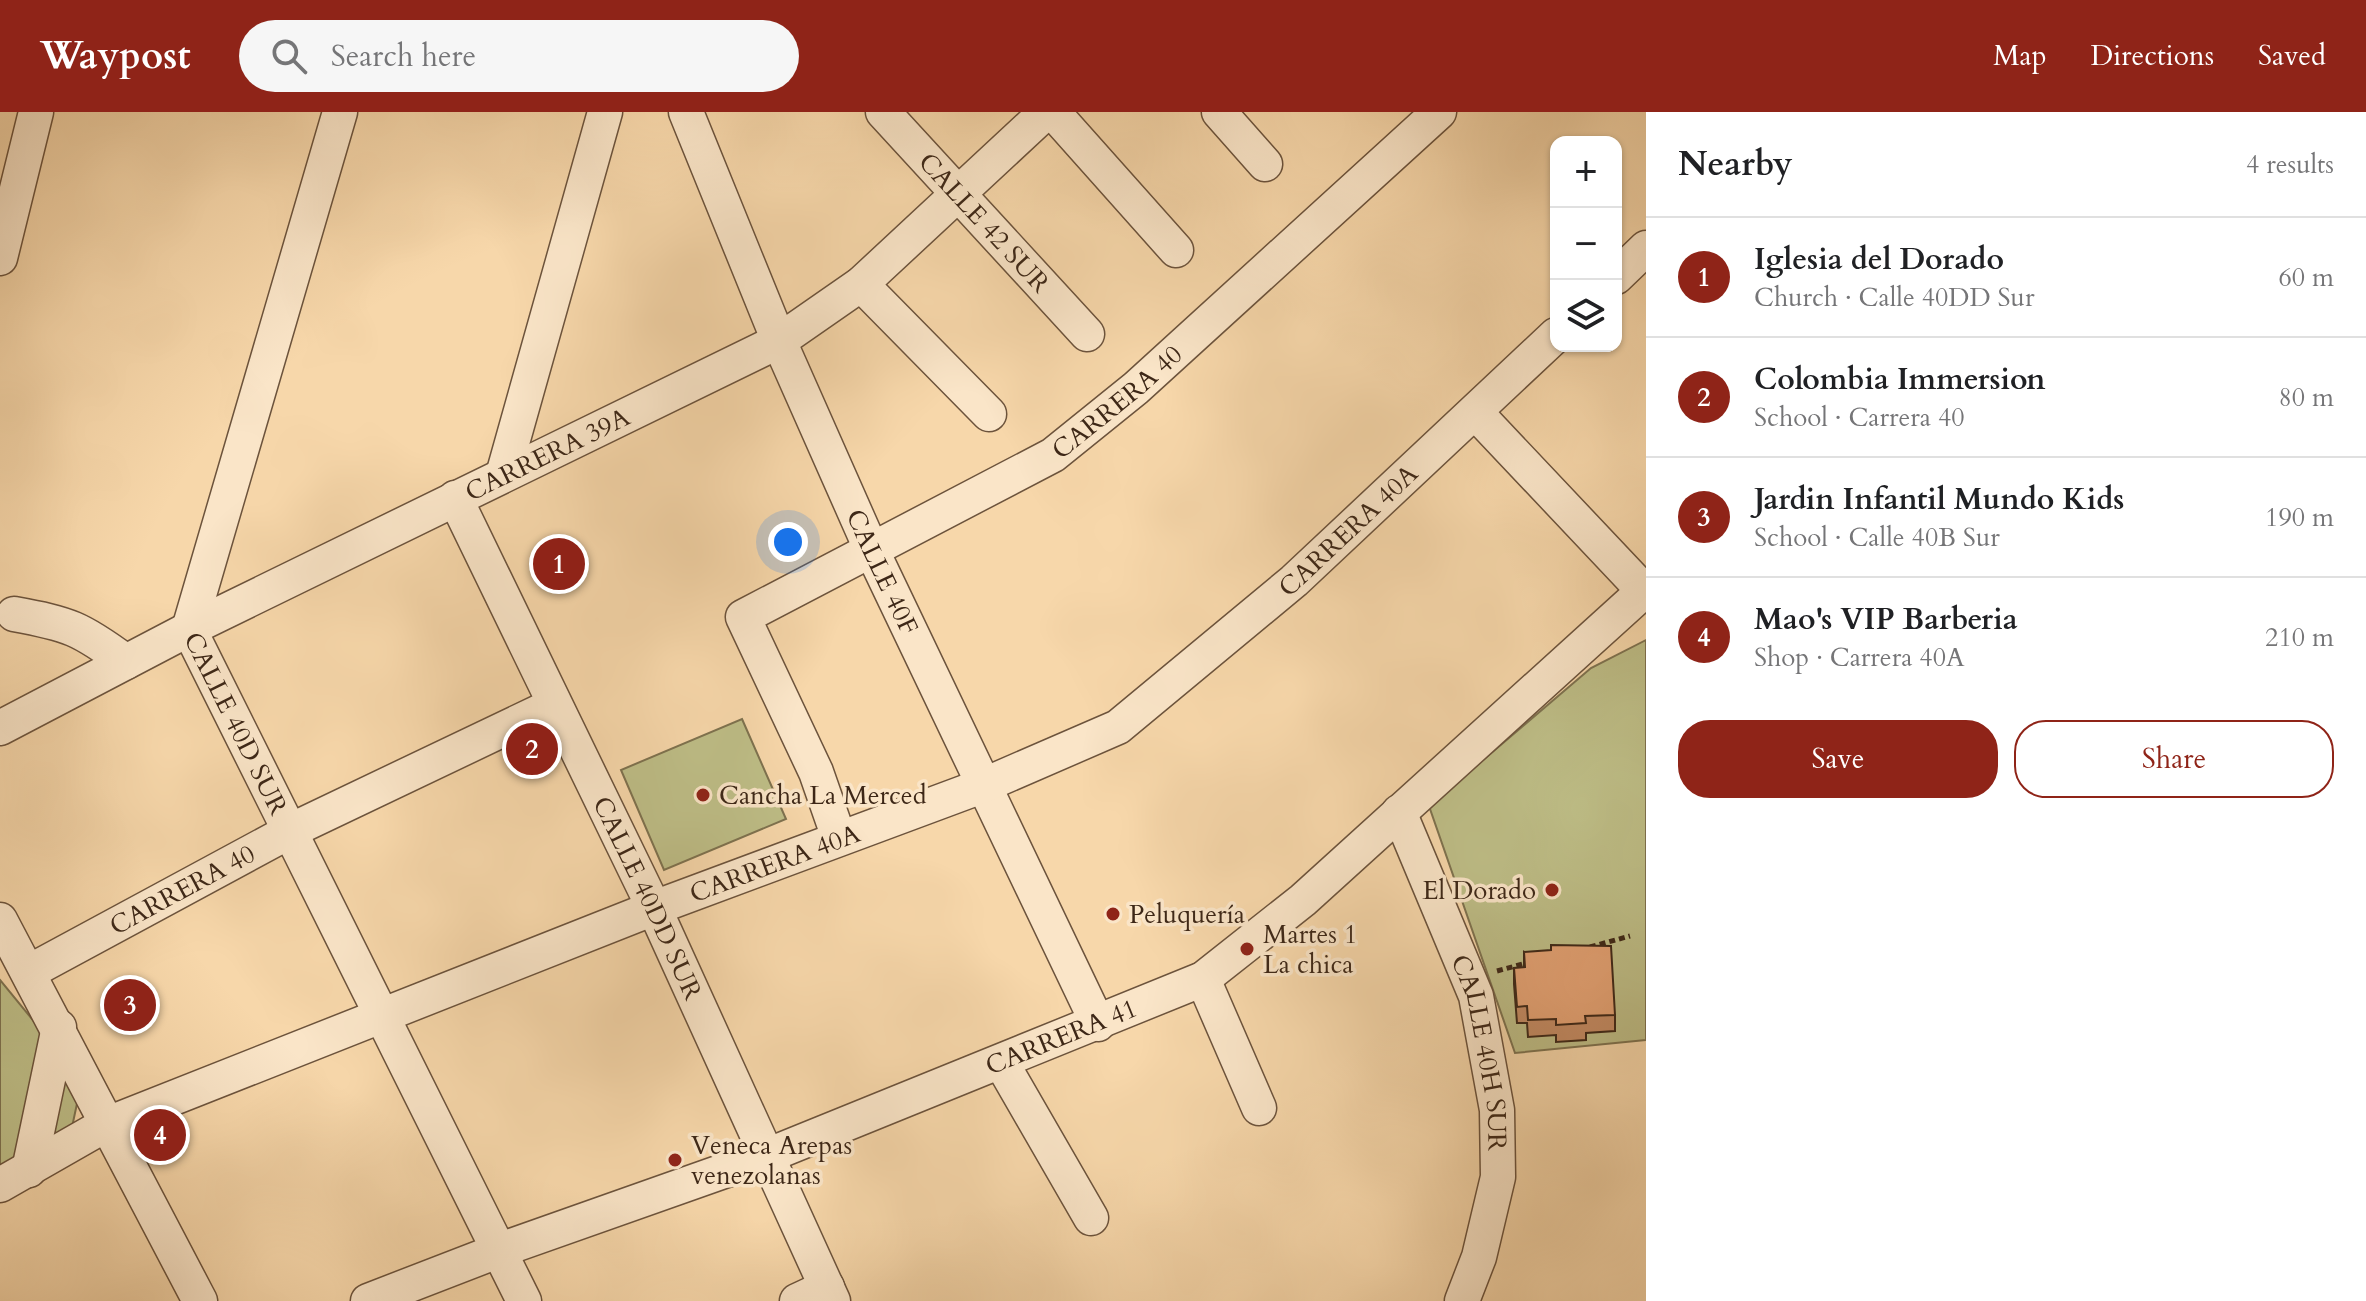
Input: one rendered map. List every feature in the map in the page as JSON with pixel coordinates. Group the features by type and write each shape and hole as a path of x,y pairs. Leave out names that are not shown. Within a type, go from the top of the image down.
{"street":[{"path":"0,258 36,112"},
{"name":"CALLE 40D SUR","path":"340,112 189,629 292,830 524,1301"},
{"path":"503,475 605,112"},
{"name":"CALLE 40F","path":"686,112 779,341 872,551 1098,1024"},
{"name":"CALLE 42 SUR","path":"883,112 1087,334"},
{"name":"CARRERA 39A","path":"0,728 189,629 779,341 861,284 1046,112"},
{"path":"1053,112 1176,250"},
{"path":"1219,112 1265,164"},
{"name":"CARRERA 40","path":"839,838 816,772 743,617 1053,455 1136,388 1439,112"},
{"path":"1622,271 1646,248"},
{"path":"861,284 989,414"},
{"name":"CARRERA 40A","path":"105,1125 654,908 982,786 1118,727 1294,581 1550,341"},
{"path":"1476,413 1645,591"},
{"name":"CALLE 40DD SUR","path":"455,498 654,908 769,1155 819,1296"},
{"name":"CARRERA 41","path":"368,1301 500,1250 769,1155 1203,979 1303,900 1645,591"},
{"path":"14,614 65,624 86,633 126,662"},
{"name":"CARRERA 40","path":"29,972 292,830 554,705"},
{"name":"CALLE 40H SUR","path":"1399,812 1476,996 1497,1110 1498,1177 1479,1257 1462,1301"},
{"path":"0,920 59,1027 105,1125 200,1301"},
{"path":"1203,979 1259,1108"},
{"path":"14,1178 59,1027"},
{"path":"1001,1062 1091,1218"},
{"path":"14,1178 105,1125"}],"path":[{"path":"1580,950 1630,936"},
{"path":"1469,978 1539,960"}],"green space":[{"name":"El Dorado","path":"1646,640 1646,1040 1515,1053 1429,806 1591,668"},
{"name":"Cancha La Merced","path":"742,719 786,819 664,870 621,770"},
{"path":"0,980 82,1080 68,1146 0,1175"}],"building":[{"path":"1551,945 1611,946 1615,1015 1585,1016 1586,1023 1556,1025 1556,1019 1528,1020 1527,1006 1517,1007 1514,968 1525,967 1524,952 1551,950"}],"place":[{"name":"Iglesia del Dorado","path":"559,564"},
{"name":"Colombia Immersion","path":"532,749"},
{"name":"Cancha La Merced","path":"703,795"},
{"name":"El Dorado","path":"1552,890"},
{"name":"Peluquería","path":"1113,914"},
{"name":"Martes 1 La chica","path":"1247,949"},
{"name":"Jardin Infantil Mundo Kids","path":"130,1005"},
{"name":"Mao's VIP Barberia","path":"160,1135"},
{"name":"Veneca Arepas venezolanas","path":"675,1160"}]}
